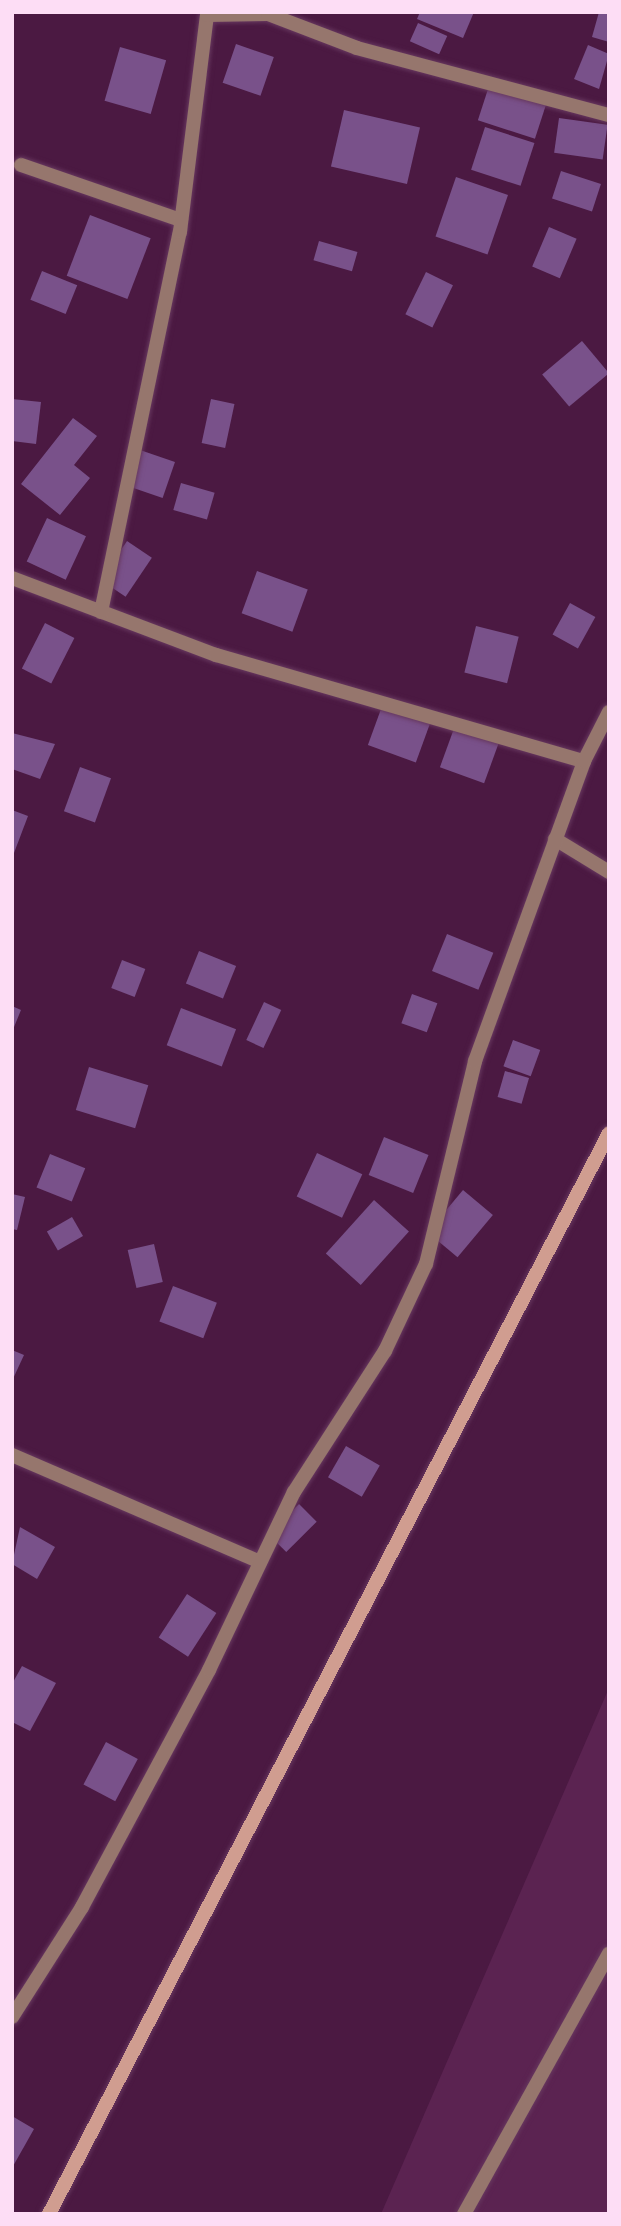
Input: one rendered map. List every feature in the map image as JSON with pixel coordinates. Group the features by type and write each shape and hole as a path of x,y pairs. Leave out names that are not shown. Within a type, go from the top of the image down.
{"main road":[{"path":"48,2214 609,1133"}],"street":[{"path":"101,612 181,220 200,13 268,13 357,48 609,115"},
{"path":"21,165 181,220"},
{"path":"12,578 216,655 584,761"},
{"path":"12,2017 82,1907 294,1492 385,1351 426,1264 475,1061 584,761 609,712"},
{"path":"555,839 609,872"},
{"path":"12,1455 260,1562"},
{"path":"464,2214 609,1954"}],"shaded area":[{"path":"609,1688 609,2214 381,2214"}],"building":[{"path":"420,12 474,12 463,38 417,19"},
{"path":"599,12 609,12 609,42 592,37"},
{"path":"418,23 447,36 439,54 410,41"},
{"path":"236,44 274,57 260,96 223,83"},
{"path":"588,45 609,54 599,89 574,79"},
{"path":"120,47 166,60 151,114 105,101"},
{"path":"489,86 546,105 535,139 478,120"},
{"path":"344,110 420,128 407,184 331,167"},
{"path":"559,118 608,125 603,159 554,153"},
{"path":"485,127 534,143 521,186 471,170"},
{"path":"561,171 601,184 592,212 552,199"},
{"path":"456,177 508,195 487,254 435,237"},
{"path":"90,215 151,238 127,299 67,276"},
{"path":"549,227 577,239 560,278 532,267"},
{"path":"319,241 357,252 352,271 313,260"},
{"path":"42,271 77,285 66,314 30,300"},
{"path":"426,272 453,285 432,327 405,314"},
{"path":"582,341 609,373 569,407 542,374"},
{"path":"12,399 41,402 36,444 12,441"},
{"path":"211,399 234,404 225,448 202,443"},
{"path":"73,418 97,436 74,465 90,478 60,515 21,484"},
{"path":"140,450 175,462 163,498 128,486"},
{"path":"181,483 215,493 207,520 173,510"},
{"path":"47,518 86,536 66,580 27,562"},
{"path":"127,541 152,558 126,597 101,580"},
{"path":"257,571 308,589 292,632 242,613"},
{"path":"570,603 595,617 578,649 553,634"},
{"path":"45,623 74,638 51,683 22,668"},
{"path":"476,626 519,637 507,683 464,673"},
{"path":"385,698 433,715 416,762 368,745"},
{"path":"456,723 500,739 484,783 440,767"},
{"path":"12,733 55,744 40,779 12,769"},
{"path":"80,767 111,778 95,822 64,811"},
{"path":"12,810 28,816 14,853 12,852"},
{"path":"447,934 493,953 478,990 432,971"},
{"path":"199,951 236,966 223,998 186,983"},
{"path":"122,960 145,969 135,997 111,988"},
{"path":"412,994 437,1003 427,1032 401,1023"},
{"path":"264,1002 281,1010 263,1048 246,1040"},
{"path":"12,1006 21,1010 12,1032"},
{"path":"181,1008 236,1029 222,1066 167,1045"},
{"path":"513,1040 540,1050 531,1076 503,1066"},
{"path":"89,1067 148,1085 135,1128 76,1110"},
{"path":"505,1071 529,1078 522,1104 498,1097"},
{"path":"384,1137 429,1155 413,1193 369,1175"},
{"path":"317,1153 362,1174 342,1218 297,1197"},
{"path":"50,1154 85,1168 72,1202 37,1187"},
{"path":"463,1190 493,1215 458,1257 428,1232"},
{"path":"12,1194 25,1197 17,1230 12,1229"},
{"path":"374,1200 409,1231 361,1285 326,1254"},
{"path":"72,1217 83,1236 58,1251 47,1232"},
{"path":"154,1244 163,1282 136,1288 128,1250"},
{"path":"173,1286 217,1303 203,1338 159,1321"},
{"path":"12,1350 24,1355 12,1381"},
{"path":"346,1446 380,1466 362,1497 328,1477"},
{"path":"299,1504 317,1522 286,1552 269,1534"},
{"path":"20,1527 55,1547 37,1579 12,1564"},
{"path":"187,1594 216,1613 188,1657 159,1638"},
{"path":"22,1666 56,1683 30,1731 12,1722 12,1684"},
{"path":"106,1742 138,1759 115,1801 83,1784"},
{"path":"12,2116 34,2129 12,2168"}]}
